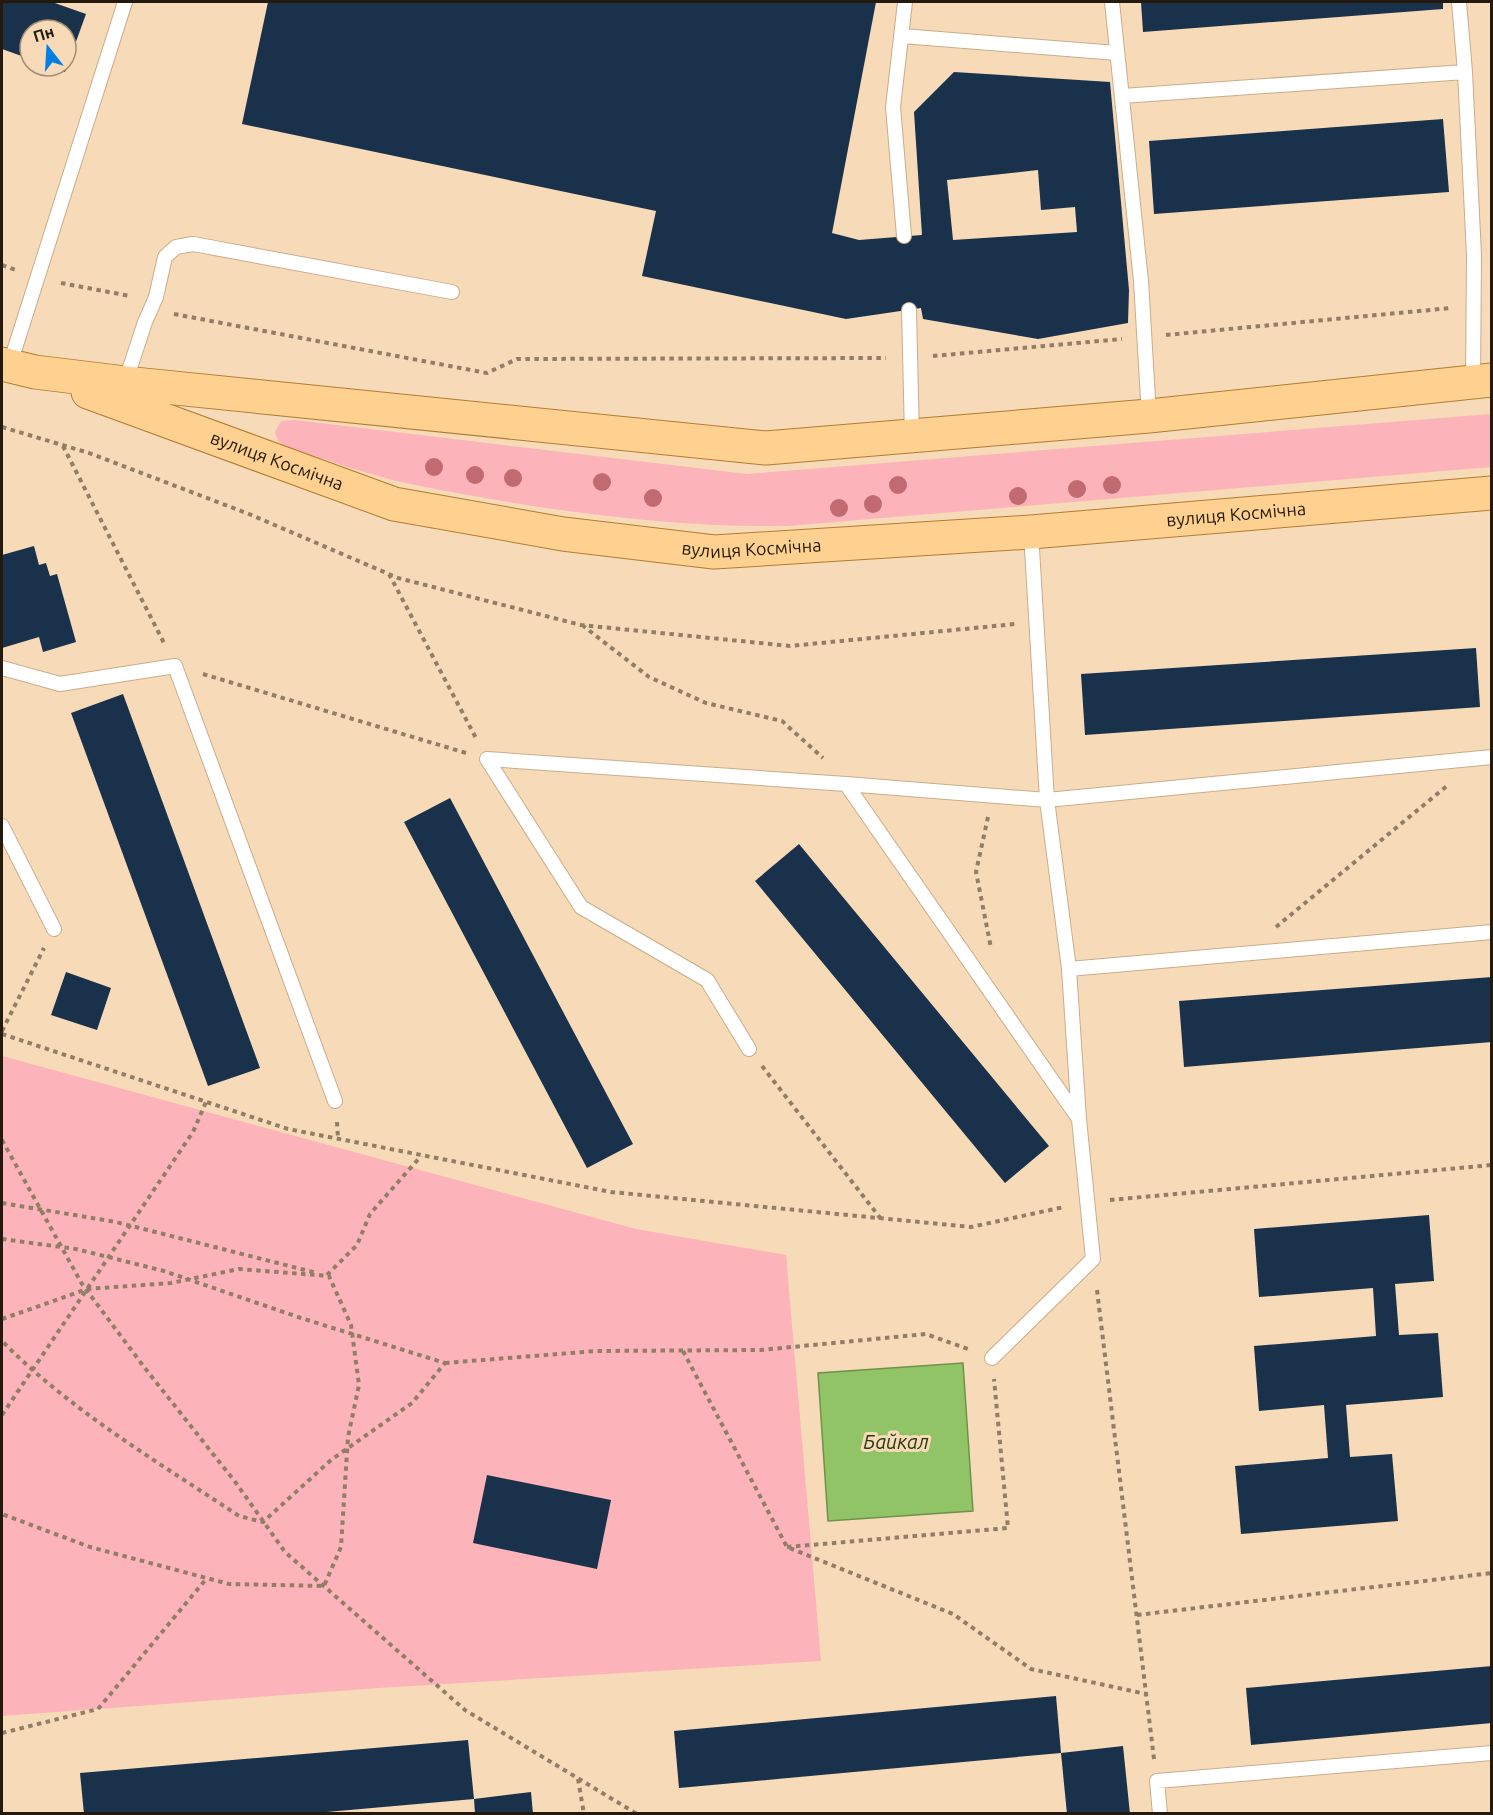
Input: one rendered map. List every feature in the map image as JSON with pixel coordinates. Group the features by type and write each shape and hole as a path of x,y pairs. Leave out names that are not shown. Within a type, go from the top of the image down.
{"main road":[{"path":"15,368 125,383 766,448 912,438 1149,416 1482,381"},
{"name":"вулиця Космічна","path":"15,368 394,504 563,534 714,552 1031,532 1491,493"}],"lane":[{"path":"15,368 61,199 125,2"},
{"path":"904,236 893,106 905,2"},
{"path":"1112,2 1144,337 1149,416"},
{"path":"1459,2 1465,72 1474,294 1482,381"},
{"path":"902,36 1118,53"},
{"path":"1122,96 1465,72"},
{"path":"125,383 145,322 156,297 165,257 176,247 193,244 452,292"},
{"path":"909,309 912,438"},
{"path":"992,1358 1093,1259 1079,1119 1069,969 1047,800 1031,532"},
{"path":"2,668 60,684 175,666 335,1101"},
{"path":"487,759 1047,800 1486,758"},
{"path":"487,759 581,907 707,980 749,1049"},
{"path":"849,784 1079,1119"},
{"path":"2,826 54,928"},
{"path":"1069,969 1491,932"},
{"path":"1160,1814 1157,1781 1491,1753"}],"path":[{"path":"2,265 39,279 140,298"},
{"path":"174,314 488,373 517,359 910,358 1459,307 1474,294"},
{"path":"2,427 63,446 249,514 389,574 581,625 790,646 1036,622"},
{"path":"63,446 175,666 487,759"},
{"path":"389,574 487,759"},
{"path":"581,625 649,677 706,703 782,721 849,784"},
{"path":"1243,954 1486,758"},
{"path":"992,952 976,872 992,802 998,796"},
{"path":"54,928 2,1032 288,1130 611,1192 971,1227 1087,1202 1491,1165"},
{"path":"749,1049 881,1219"},
{"path":"2,1415 193,1132 206,1102"},
{"path":"2,1140 60,1247 87,1289 285,1552 465,1710 637,1814"},
{"path":"329,1276 357,1245 370,1214 421,1155"},
{"path":"2,1203 130,1226 329,1276"},
{"path":"2,1239 60,1247 108,1257 188,1279 352,1335 445,1363 596,1351 761,1350 926,1334 992,1358 1008,1528 786,1547"},
{"path":"1093,1259 1157,1781"},
{"path":"2,1319 87,1289 188,1279 239,1269 329,1276"},
{"path":"324,1586 341,1547 347,1449 359,1385 351,1325 329,1276"},
{"path":"2,1341 33,1370 104,1426 239,1516 263,1522"},
{"path":"683,1351 786,1547 953,1614 1031,1668 1146,1694"},
{"path":"263,1522 347,1449 412,1403 445,1363"},
{"path":"2,1514 90,1547 229,1584 324,1586"},
{"path":"1137,1615 1491,1573"},
{"path":"2,1733 98,1709 207,1578"},
{"path":"578,1778 584,1814"}],"shaded area":[{"path":"1491,414 1491,467 787,526 693,524 644,520 499,501 377,476 288,448 278,441 275,432 281,421 295,420 747,474"},
{"path":"2,1056 636,1229 786,1255 821,1661 379,1688 2,1716"}],"water":[{"name":"Байкал","path":"963,1363 973,1511 828,1521 818,1373"}],"building":[{"path":"2,2 52,2 86,14 78,36 78,18 18,18 18,55 2,49"},
{"path":"268,2 876,2 832,233 859,240 922,235 914,112 954,72 1110,82 1129,290 1128,323 1038,339 923,319 921,308 846,319 642,276 656,211 242,124","holes":["1038,170 1041,210 1075,207 1077,232 953,240 947,180"]},
{"path":"1141,2 1443,2 1443,9 1143,32"},
{"path":"1443,119 1449,192 1154,214 1149,141"},
{"path":"34,546 39,565 46,563 50,576 57,574 76,642 43,652 39,637 2,648 2,555"},
{"path":"1476,648 1480,707 1085,735 1081,674"},
{"path":"123,694 260,1068 208,1086 71,713"},
{"path":"450,798 633,1144 587,1168 404,822"},
{"path":"799,844 1049,1146 1005,1183 755,881"},
{"path":"66,972 111,988 97,1030 51,1015"},
{"path":"1492,977 1492,1042 1184,1067 1179,1001"},
{"path":"1429,1215 1434,1281 1395,1284 1399,1335 1438,1333 1443,1397 1346,1405 1350,1457 1392,1454 1398,1521 1241,1534 1235,1466 1328,1458 1324,1405 1259,1411 1254,1346 1376,1336 1373,1288 1259,1297 1254,1229"},
{"path":"487,1475 611,1500 597,1569 473,1543"},
{"path":"1492,1666 1492,1723 1251,1745 1246,1688"},
{"path":"1056,1696 1061,1753 679,1788 674,1731"},
{"path":"468,1740 474,1799 304,1814 84,1814 80,1773"},
{"path":"1123,1746 1130,1814 1067,1814 1061,1753"},
{"path":"531,1792 533,1814 475,1814 474,1799"}]}
